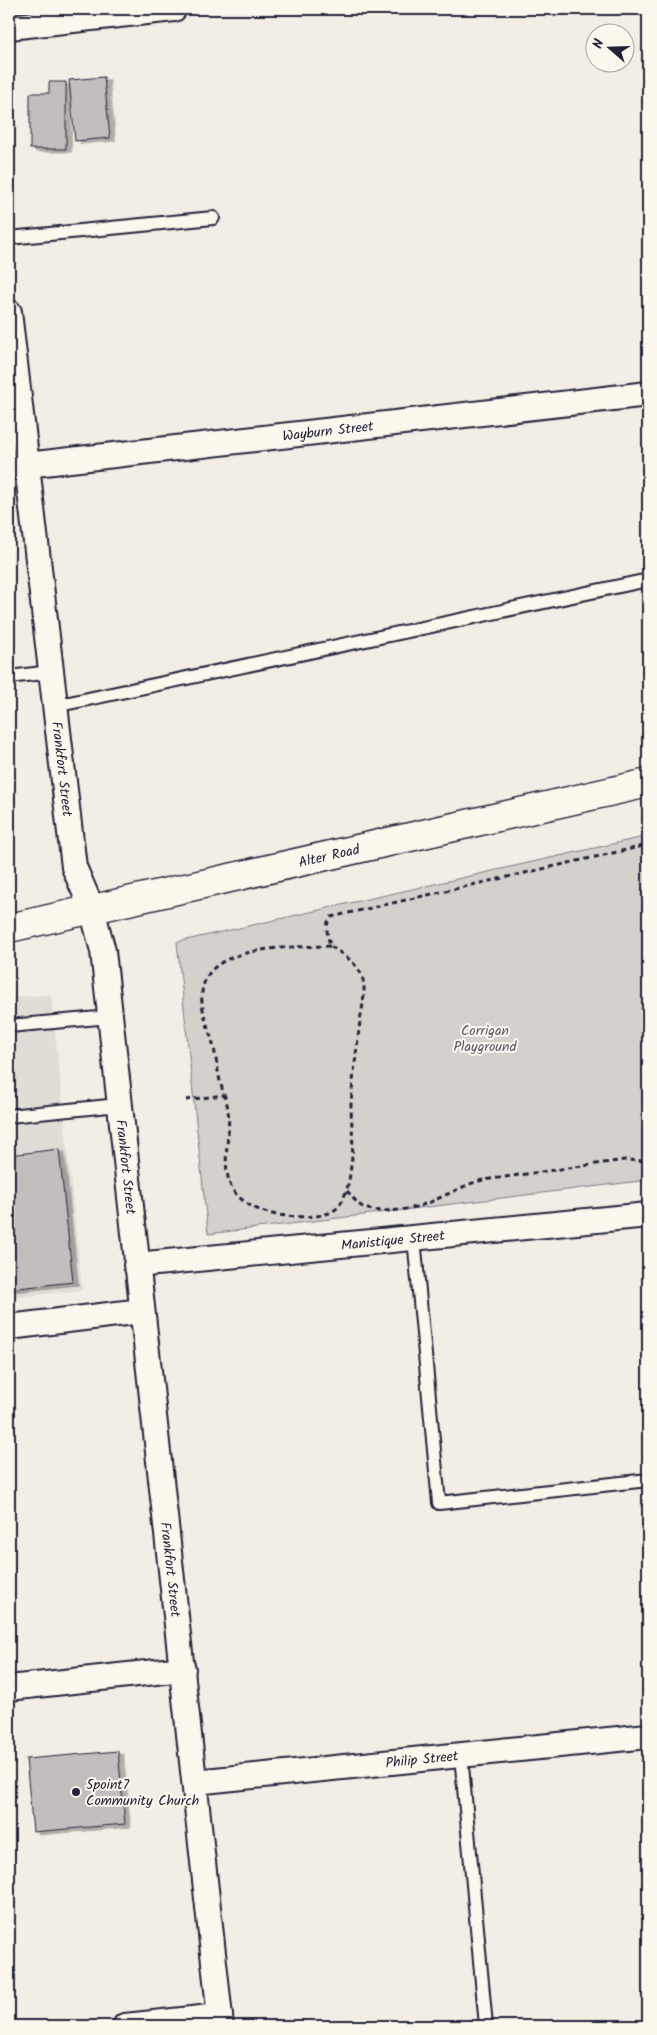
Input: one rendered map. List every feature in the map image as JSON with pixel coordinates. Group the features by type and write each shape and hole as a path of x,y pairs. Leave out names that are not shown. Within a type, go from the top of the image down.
{"street":[{"path":"9,27 174,9"},
{"name":"Frankfort Street","path":"9,312 18,466 51,672 74,867 92,909 104,951 136,1265 183,1669 220,2021"},
{"name":"Wayburn Street","path":"18,466 648,394"},
{"name":"Alter Road","path":"9,928 648,783"},
{"name":"Manistique Street","path":"136,1265 648,1215"},
{"path":"9,1327 142,1311"},
{"path":"9,1688 183,1669"},
{"name":"Philip Street","path":"195,1782 648,1736"},
{"path":"125,2026 220,2021"}],"lane":[{"path":"9,238 213,218"},
{"path":"55,706 648,580"},
{"path":"9,678 51,672"},
{"path":"9,1026 110,1017"},
{"path":"9,1116 120,1105"},
{"path":"414,1238 439,1503 648,1480"},
{"path":"461,1755 486,2026"}],"path":[{"path":"330,946 327,921 331,916 648,845"},
{"path":"330,946 353,962 363,979 363,1002 351,1103 353,1153 347,1191 337,1208 319,1216 284,1216 268,1213 253,1207 240,1198 229,1183 225,1160 228,1109 224,1095 201,998 208,974 219,964 260,950 330,946"},
{"path":"186,1100 224,1095"},
{"path":"347,1191 361,1207 371,1211 388,1210 419,1206 462,1186 483,1180 625,1160 648,1161"}],"shaded area":[{"path":"51,994 82,1290 9,1298 9,998"}],"green space":[{"name":"Corrigan Playground","path":"648,836 648,1180 208,1234 177,942"}],"building":[{"path":"104,77 110,138 75,141 69,80"},
{"path":"49,82 66,82 66,149 30,149 30,93 49,93"},
{"path":"59,1149 73,1282 9,1289 9,1155"},
{"name":"5point7 Community Church","path":"118,1751 125,1824 33,1832 26,1759"}],"place":[{"name":"5point7 Community Church","path":"76,1792"}]}
